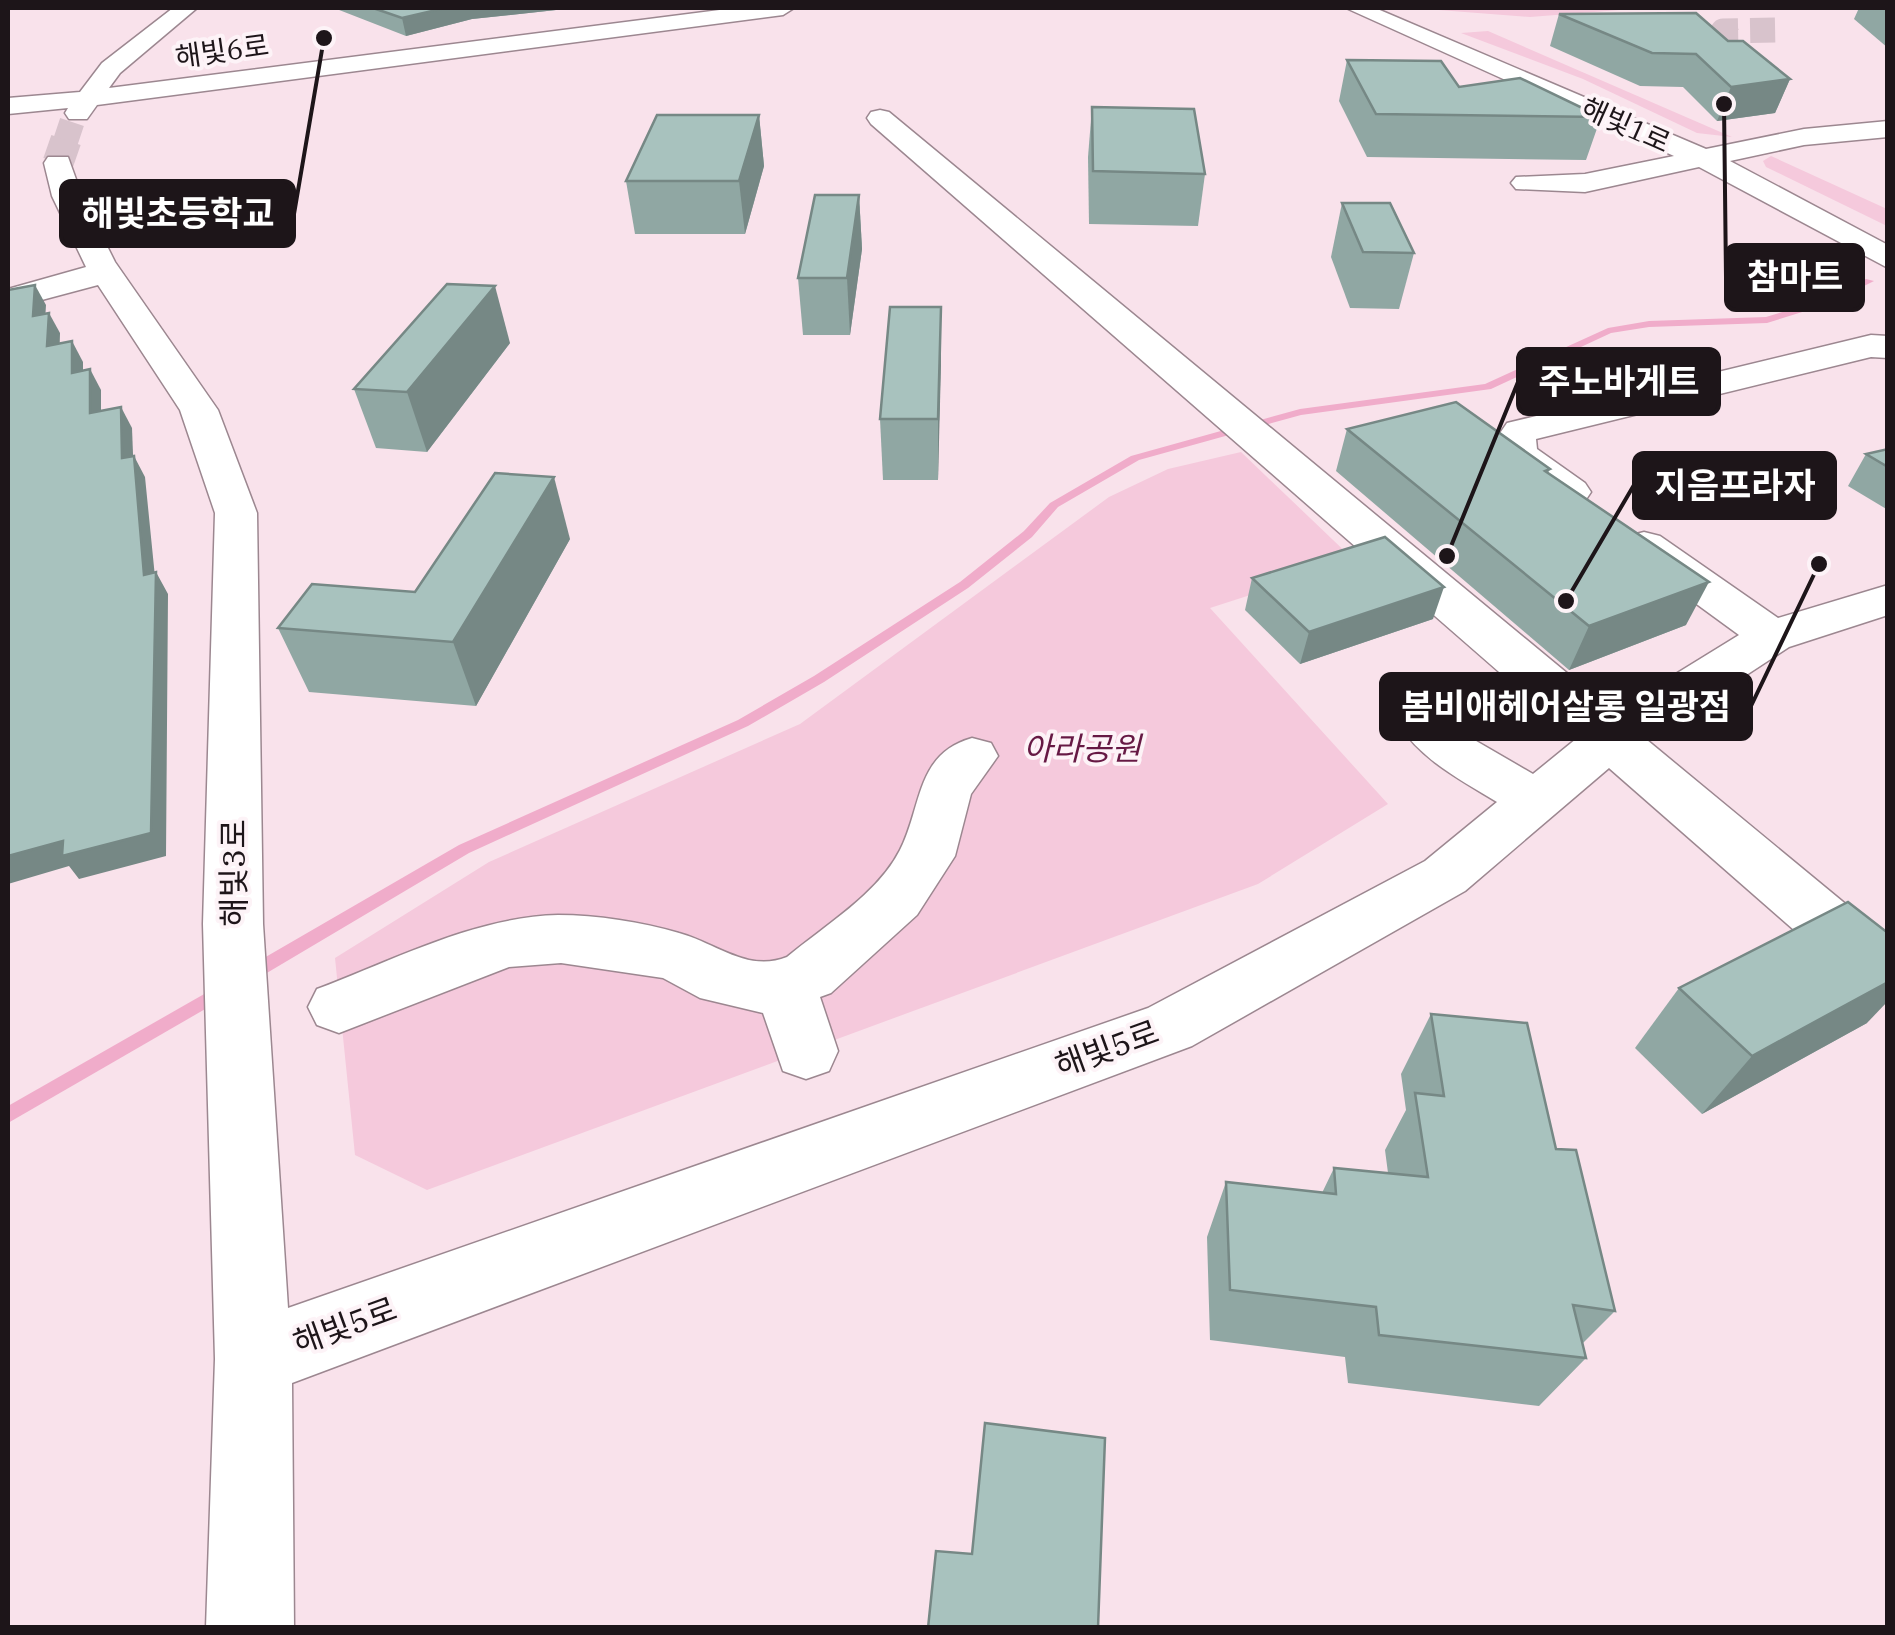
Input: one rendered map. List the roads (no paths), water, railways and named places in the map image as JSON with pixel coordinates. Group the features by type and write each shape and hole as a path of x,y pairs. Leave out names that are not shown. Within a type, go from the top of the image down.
{"street":[{"path":"79,110 111,68 186,8"},
{"name":"해빛6로","path":"8,106 79,110 753,9 783,8"},
{"name":"해빛1로","path":"1357,8 1703,158 1888,258"},
{"path":"880,118 1888,975"},
{"path":"1526,183 1585,182 1804,137 1888,126"},
{"name":"해빛3로","path":"58,163 66,196 106,272 200,410 236,513 233,924 253,1359 250,1628"},
{"path":"8,298 106,272"},
{"path":"1772,636 1519,455 1514,442 1522,431 1871,346 1888,346"},
{"name":"해빛5로","path":"253,1359 1170,1027 1445,876 1610,739 1772,636 1888,599"},
{"path":"1424,722 1453,750 1538,802"},
{"path":"339,1007 506,943 561,939 676,956 722,980 774,990 809,975 896,899 927,856 944,789 972,756"},
{"path":"785,985 806,1050"}],"waterway":[{"path":"249,975 464,849 743,723 819,679 964,585 1028,534 1054,505 1135,458 1300,412 1487,387 1608,331 1649,324 1767,320 1825,302 1869,281"},
{"path":"8,1115 220,992"}],"tunnel":[{"path":"1730,38 1723,31 1778,30"},
{"path":"66,140 72,122"},
{"path":"58,163 66,140"}],"place":[{"name":"해빛초등학교","path":"324,38"},
{"name":"참마트","path":"1724,104"},
{"name":"주노바게트","path":"1447,556"},
{"name":"봄비애헤어살롱 일광점","path":"1819,564"},
{"name":"지음프라자","path":"1566,601"}],"park label":[{"name":"아라공원","path":"1082,749"}]}
